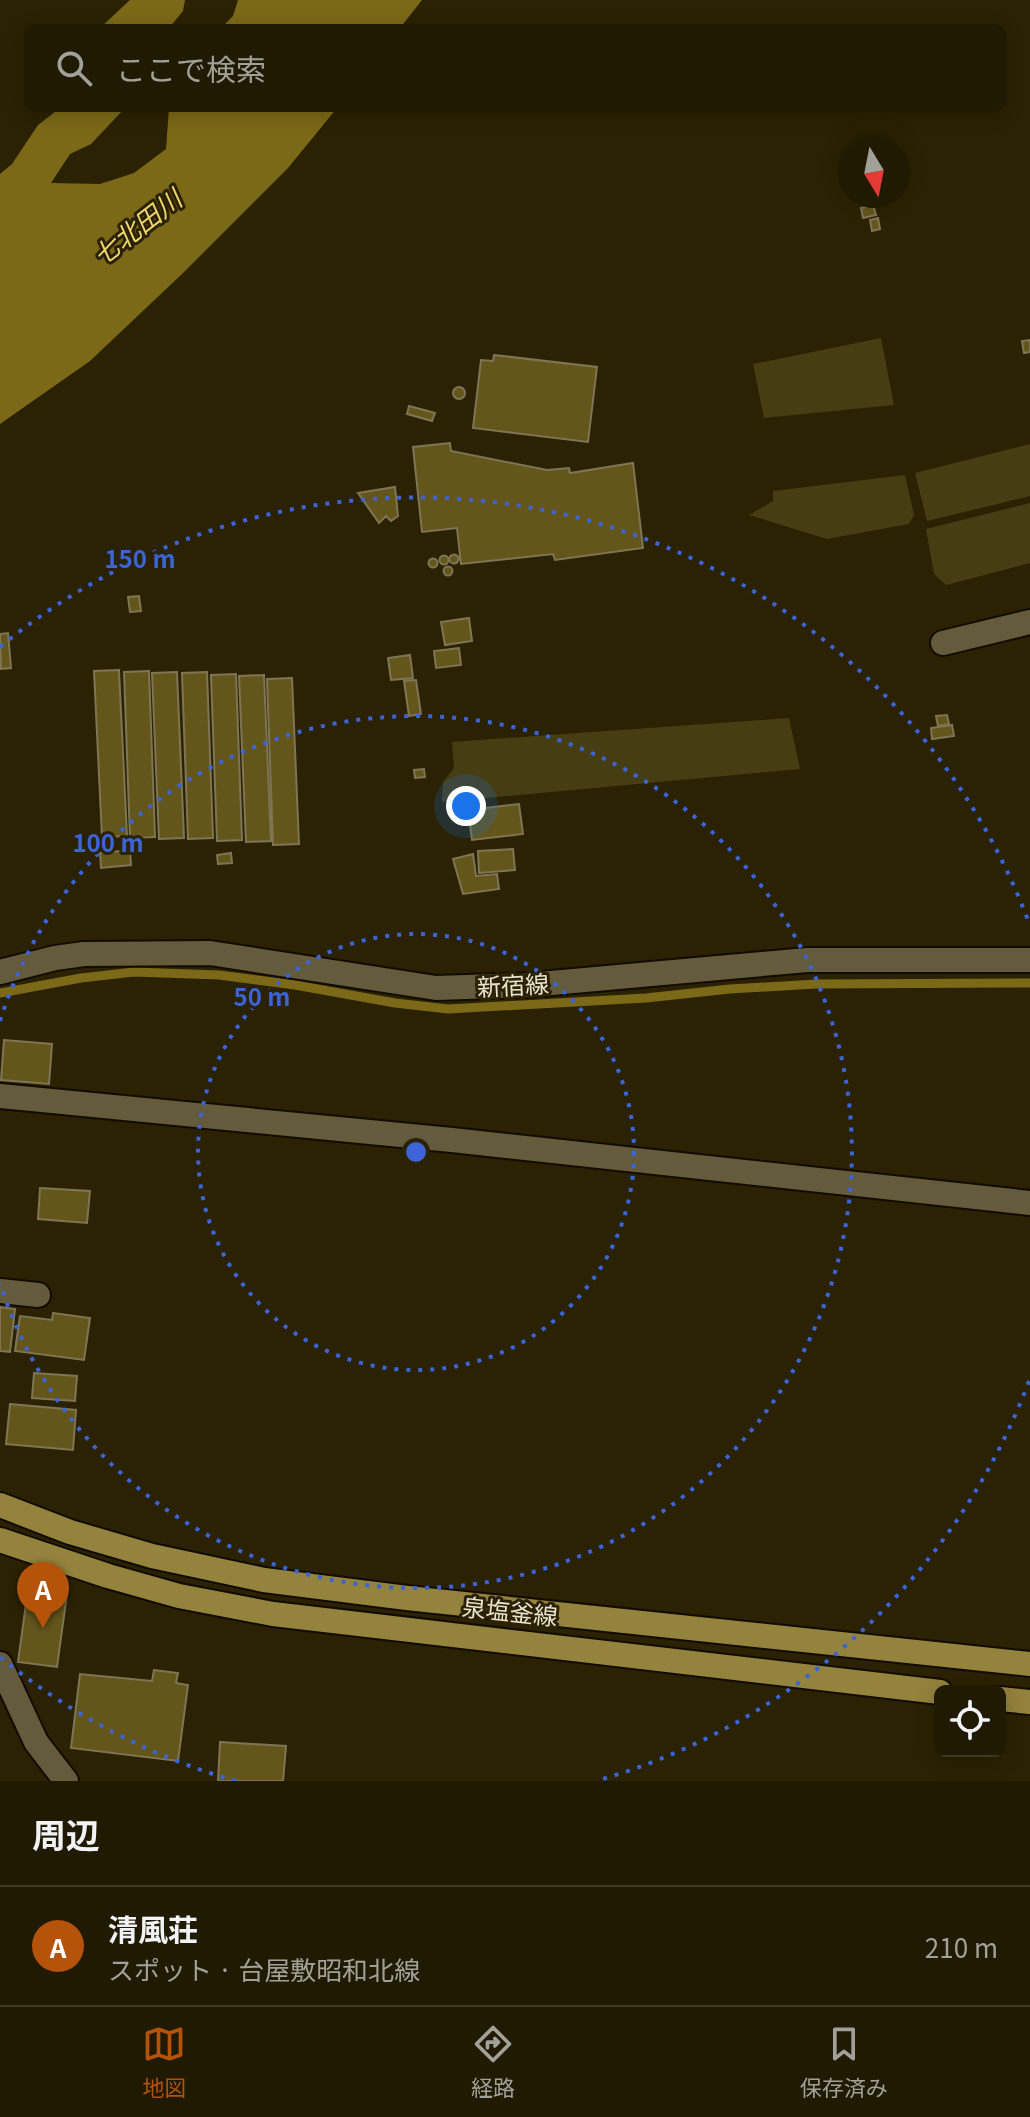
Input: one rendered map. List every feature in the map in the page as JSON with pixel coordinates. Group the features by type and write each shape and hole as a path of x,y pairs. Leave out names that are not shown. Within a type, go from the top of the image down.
{"main road":[{"name":"泉塩釜線","path":"0,1505 70,1532 152,1556 264,1580 423,1600 1030,1664"},
{"name":"泉塩釜線","path":"0,1540 179,1596 273,1614 934,1691"},
{"path":"1006,1700 1030,1702"}],"street":[{"path":"943,643 1030,622"},
{"name":"新宿線","path":"0,972 84,954 210,953 436,988 529,985 807,960 1030,960"},
{"path":"0,1096 452,1140 1030,1203"},
{"path":"0,1291 38,1295"},
{"path":"0,1664 36,1742 66,1781"}],"shaded area":[{"path":"881,338 894,405 764,418 753,364"},
{"path":"1030,444 1030,496 927,521 915,473"},
{"path":"905,475 914,515 909,524 827,539 749,515 773,501 773,491"},
{"path":"1030,503 1030,563 946,585 934,574 926,529"},
{"path":"789,718 800,769 442,802 443,782 454,768 452,742"}],"water":[{"path":"130,0 185,0 183,11 172,24 104,24"},
{"path":"238,0 422,0 403,24 225,24 233,16"},
{"name":"七北田川","path":"55,112 121,112 91,144 70,154 51,183 100,184 134,173 166,149 169,112 334,112 288,168 90,361 0,424 0,174 12,164 38,125"}],"building":[{"path":"861,208 874,208 876,215 863,218"},
{"path":"878,218 880,229 872,231 870,220"},
{"path":"1030,340 1030,352 1024,353 1022,341"},
{"path":"494,355 597,367 588,442 473,428 481,360 493,361"},
{"path":"459,387 465,393 459,399 453,393"},
{"path":"409,406 435,413 432,421 407,414"},
{"path":"450,443 451,451 547,470 569,468 570,473 633,463 643,548 555,560 553,554 461,564 457,528 422,532 413,447"},
{"path":"395,487 398,516 391,521 386,516 379,523 358,493"},
{"path":"454,554 459,559 454,564 449,559"},
{"path":"444,555 449,560 444,565 439,560"},
{"path":"433,558 438,563 433,568 428,563"},
{"path":"448,566 453,571 448,576 443,571"},
{"path":"139,596 141,611 130,612 128,597"},
{"path":"469,618 472,641 445,645 441,622"},
{"path":"8,633 11,668 1,669 0,634"},
{"path":"459,648 461,665 436,668 434,651"},
{"path":"410,655 413,678 391,680 388,658"},
{"path":"119,670 127,836 102,837 94,671"},
{"path":"149,671 155,837 130,838 124,672"},
{"path":"177,672 184,838 159,839 152,673"},
{"path":"207,672 213,838 188,839 182,673"},
{"path":"236,674 242,840 217,841 211,675"},
{"path":"264,675 271,841 246,842 239,676"},
{"path":"292,678 299,844 273,845 267,679"},
{"path":"416,680 421,714 409,716 404,681"},
{"path":"947,715 949,724 938,726 936,716"},
{"path":"952,725 954,736 932,739 931,728"},
{"path":"424,769 425,777 415,778 414,770"},
{"path":"519,804 523,834 472,840 468,810"},
{"path":"513,849 515,870 479,873 478,851"},
{"path":"130,850 131,865 101,868 100,853"},
{"path":"231,853 232,863 218,864 217,855"},
{"path":"473,854 476,876 497,874 499,889 463,894 453,859"},
{"path":"4,1040 52,1044 49,1084 1,1080"},
{"path":"40,1188 90,1191 87,1223 38,1219"},
{"path":"0,1307 15,1309 10,1352 0,1351"},
{"path":"53,1313 90,1318 84,1360 15,1351 20,1316 52,1320"},
{"path":"34,1373 77,1376 75,1401 32,1398"},
{"path":"10,1404 76,1410 73,1450 6,1444"},
{"path":"28,1589 67,1594 57,1667 18,1662"},
{"path":"154,1670 178,1673 176,1683 188,1685 178,1761 71,1748 80,1674 152,1681"},
{"path":"220,1742 286,1746 283,1781 218,1781"}],"waterway":[{"path":"0,993 134,972 219,975 448,1009 646,998 816,984 1030,983"}],"place":[{"name":"清風荘","path":"43,1628"}]}
